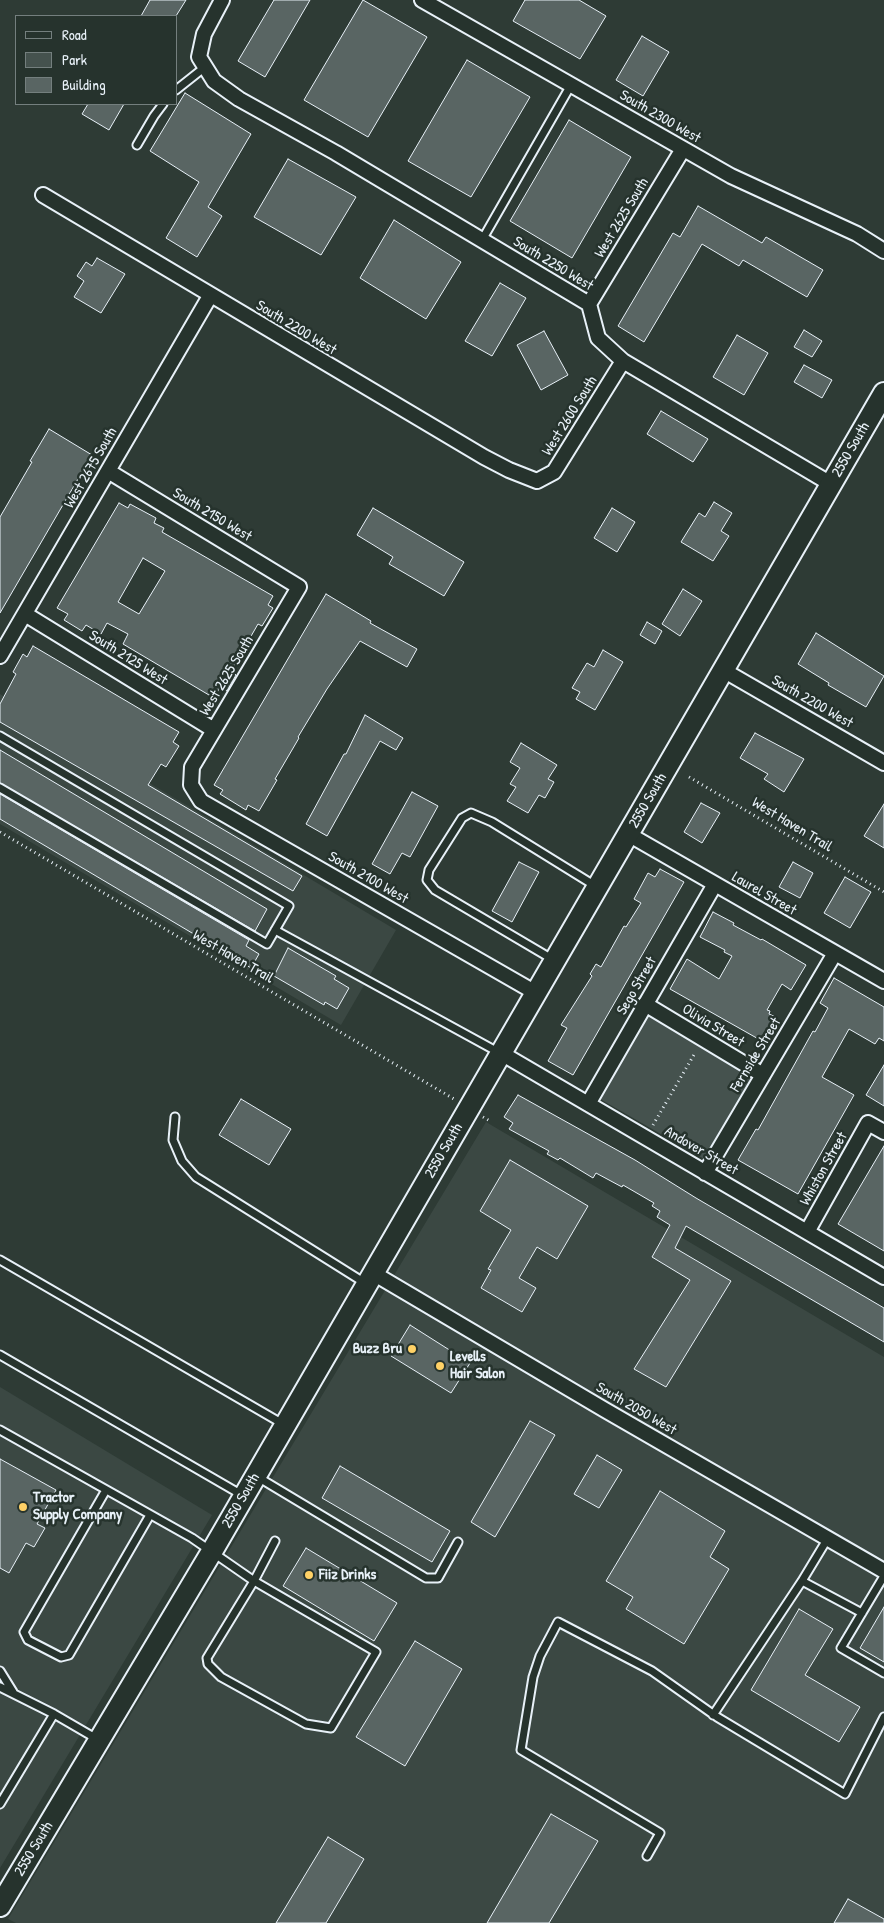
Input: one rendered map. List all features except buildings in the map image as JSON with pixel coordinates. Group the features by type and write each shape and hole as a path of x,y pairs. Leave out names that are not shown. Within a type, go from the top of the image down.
{"street":[{"path":"205,67 199,57 204,34 222,0"},
{"name":"South 2300 West","path":"424,1 731,176 857,234 884,251"},
{"name":"South 2250 West","path":"205,67 214,81 239,99 336,154 589,304 598,338 623,361 831,484"},
{"name":"West 2625 South","path":"589,304 683,149"},
{"name":"South 2200 West","path":"43,195 484,458 537,481"},
{"name":"West 2675 South","path":"0,656 210,296"},
{"name":"West 2600 South","path":"537,481 554,472 623,361"},
{"name":"2550 South","path":"0,1906 256,1476 884,393"},
{"name":"South 2150 West","path":"108,471 299,587"},
{"name":"West 2625 South","path":"190,785 192,767 299,587"},
{"name":"South 2125 West","path":"25,614 214,730"},
{"name":"South 2200 West","path":"723,670 884,763"},
{"name":"South 2100 West","path":"190,785 202,801 536,993"},
{"name":"Laurel Street","path":"628,834 884,982"},
{"name":"Sego Street","path":"588,1104 715,884"},
{"name":"Fernside Street","path":"705,1172 835,953"},
{"name":"Olivia Street","path":"646,1004 763,1074"},
{"name":"Andover Street","path":"501,1053 884,1277"},
{"name":"Whiston Street","path":"807,1232 868,1123 884,1132"},
{"name":"South 2050 West","path":"370,1279 604,1410 884,1571"}],"lane":[{"path":"178,88 205,67"},
{"path":"482,240 571,85"},
{"path":"137,145 154,116 163,105"},
{"path":"0,736 289,906 267,944 0,788"},
{"path":"555,961 435,890 427,880 429,870 462,818 471,814 492,822 597,888"},
{"path":"275,930 501,1053"},
{"path":"175,1117 173,1140 182,1161 196,1176 370,1279"},
{"path":"0,1260 285,1425"},
{"path":"0,1355 244,1496"},
{"path":"0,1430 192,1538 254,1582 376,1652 331,1728 306,1724 221,1677 208,1664 207,1658 254,1582 276,1541"},
{"path":"256,1476 426,1578 438,1578 458,1542"},
{"path":"106,1490 24,1632 28,1640 61,1657 69,1655 150,1516"},
{"path":"713,1714 802,1581 828,1538"},
{"path":"884,1576 841,1648 884,1673"},
{"path":"802,1581 862,1613"},
{"path":"647,1856 660,1833 521,1750 533,1677 540,1656 558,1622 652,1671 713,1714 845,1794 884,1717"},
{"path":"0,1671 14,1694"},
{"path":"0,1687 54,1714 99,1740"},
{"path":"0,1803 54,1714"}],"path":[{"name":"West Haven Trail","path":"688,777 884,892"},
{"name":"West Haven Trail","path":"0,832 455,1100"},
{"path":"653,1125 695,1053"}],"shaded area":[{"path":"0,694 396,930 341,1025 0,824"},
{"path":"486,1122 884,1357 884,1923 16,1923 8,1919"},
{"path":"0,1387 212,1515 0,1868"}],"green space":[{"path":"649,1014 755,1075 706,1160 600,1099"}],"place":[{"name":"Buzz Bru","path":"412,1349"},
{"name":"Levells Hair Salon","path":"440,1366"},
{"name":"Tractor Supply Company","path":"23,1507"},
{"name":"Fiiz Drinks","path":"309,1575"}]}
